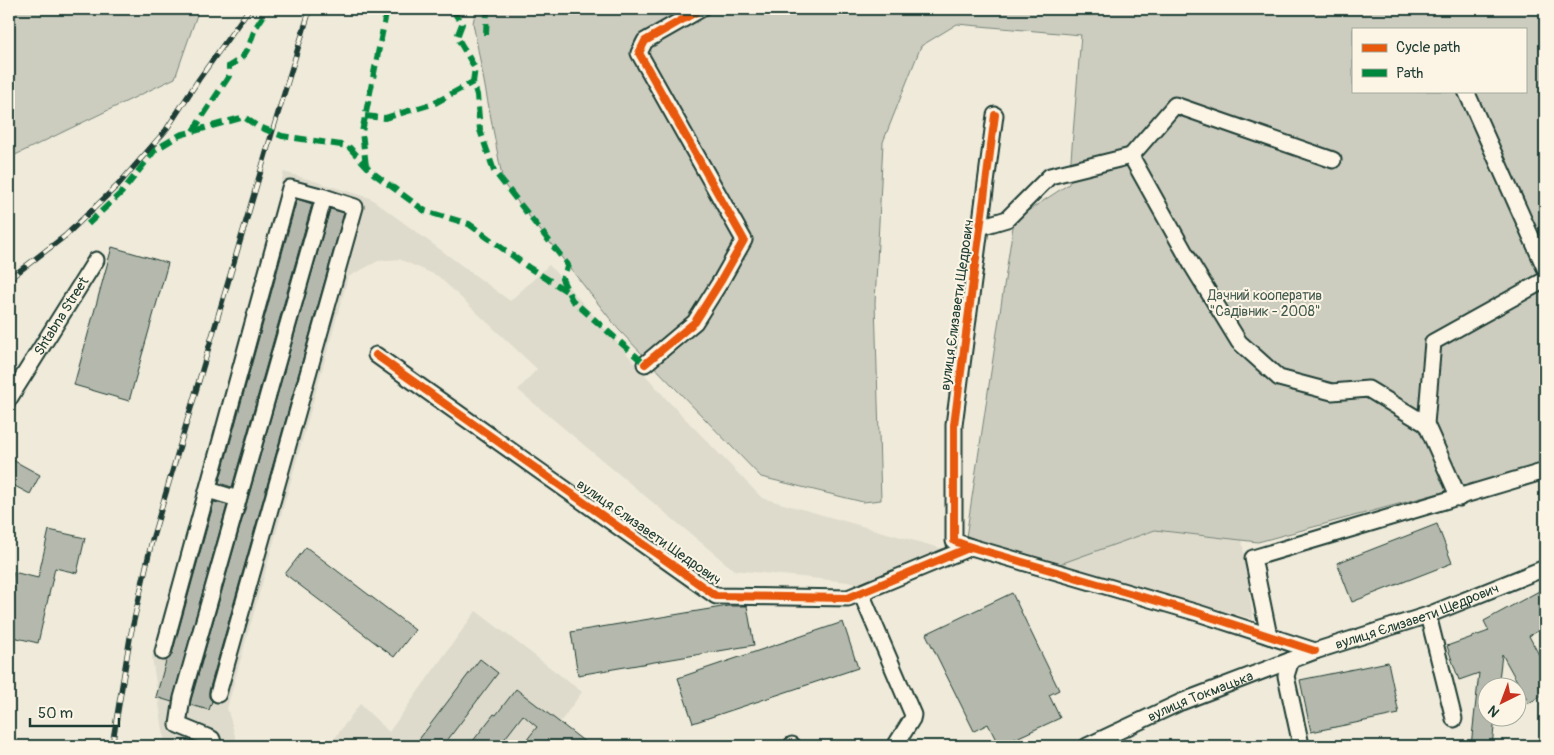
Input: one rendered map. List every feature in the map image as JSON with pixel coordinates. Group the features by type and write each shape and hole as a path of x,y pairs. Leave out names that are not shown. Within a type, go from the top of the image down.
{"street":[{"path":"645,364 695,322 744,240 639,53 645,41 701,9"},
{"path":"1466,92 1545,268"},
{"path":"980,227 1007,219 1050,176 1131,156 1175,105 1333,160"},
{"name":"вулиця Єлизавети Щедрович","path":"995,115 954,425 954,541 1198,612 1315,651 1428,615 1545,568"},
{"path":"1131,156 1193,268 1240,342 1280,378 1332,392 1368,389 1426,424"},
{"path":"163,652 290,188 355,207 218,694"},
{"path":"214,746 212,739 178,725 182,698 324,197"},
{"name":"Shtabna Street","path":"9,399 96,260"},
{"path":"1459,498 1426,424 1433,342 1545,280"},
{"name":"вулиця Єлизавети Щедрович","path":"376,355 716,596 848,598 971,547"},
{"path":"1269,636 1253,558 1545,471"},
{"path":"208,490 238,499"},
{"path":"861,593 913,715 895,746"},
{"path":"1428,615 1454,719"},
{"name":"вулиця Токмацька","path":"1087,746 1181,702 1315,651"},
{"path":"1291,660 1286,676 1301,745"}],"shaded area":[{"path":"284,172 370,198 510,301 549,265 669,402 762,498 947,550 943,563 858,583 734,570 518,390 537,369 438,276 399,259 378,261 348,277 227,708 238,746 176,746 165,743 152,657"},
{"path":"1155,530 1242,540 1253,619 1053,564"},
{"path":"476,611 582,692 558,725 589,746 329,746 360,704 389,732"}],"green space":[{"path":"9,9 199,9 175,78 9,158"},
{"name":"Дачний кооператив \"Садівник - 2008\"","path":"476,9 1545,9 1545,462 1539,466 1258,542 1155,530 1046,569 966,537 1014,220 1069,184 1081,35 957,24 921,46 883,142 875,303 881,500 863,502 761,477 619,330 503,182 473,23"}],"building":[{"path":"297,199 312,204 232,487 219,483"},
{"path":"330,209 344,213 209,691 209,697 212,701 209,710 190,705 191,700"},
{"path":"112,247 168,263 129,401 74,385"},
{"path":"9,458 40,475 30,494 9,483"},
{"path":"214,502 227,505 172,702 156,697 166,661 172,654"},
{"path":"1437,524 1452,563 1352,602 1337,563"},
{"path":"49,530 85,538 77,573 55,568 38,643 9,636 9,589 13,572 38,578"},
{"path":"306,547 415,630 394,657 285,574"},
{"path":"1541,590 1545,598 1545,627 1529,636 1545,666 1545,694 1529,703 1526,698 1526,678 1515,678 1502,654 1499,678 1478,678 1479,673 1459,680 1447,646 1489,631 1484,621"},
{"path":"1012,593 1059,690 1049,695 1060,718 999,746 988,724 974,731 926,634"},
{"path":"728,606 747,606 754,645 578,675 571,632"},
{"path":"843,622 858,668 693,723 678,678"},
{"path":"480,659 498,673 443,746 414,746"},
{"path":"1388,662 1399,714 1311,732 1300,680"},
{"path":"516,689 590,746 522,746 537,727 523,715 499,746 469,746"},
{"path":"1476,700 1476,728 1494,728 1492,746 1471,746"}],"railway":[{"path":"9,279 65,236 118,185 166,130 199,79 249,9"},
{"path":"112,746 130,638 152,540 310,9"}],"marked path":[{"path":"193,131 229,76 229,66 241,58 247,51 255,29 268,9"},
{"path":"366,166 362,132 387,9"},
{"path":"452,9 462,24 457,37 475,68 473,82 477,95 480,130 494,171 568,265 562,279 572,300 645,364"},
{"path":"486,35 487,9"},
{"path":"365,116 385,118 435,103 473,82"},
{"path":"88,224 122,192 155,150 180,135 244,117 257,126 282,136 348,146 373,173 425,211 469,224 528,267 568,292"}],"cycle path":[{"path":"645,364 695,322 744,240 639,53 645,41 701,9"},
{"path":"971,547 954,541 954,425 995,115"},
{"path":"376,355 716,596 848,598 971,547 1198,613 1315,651"}]}
